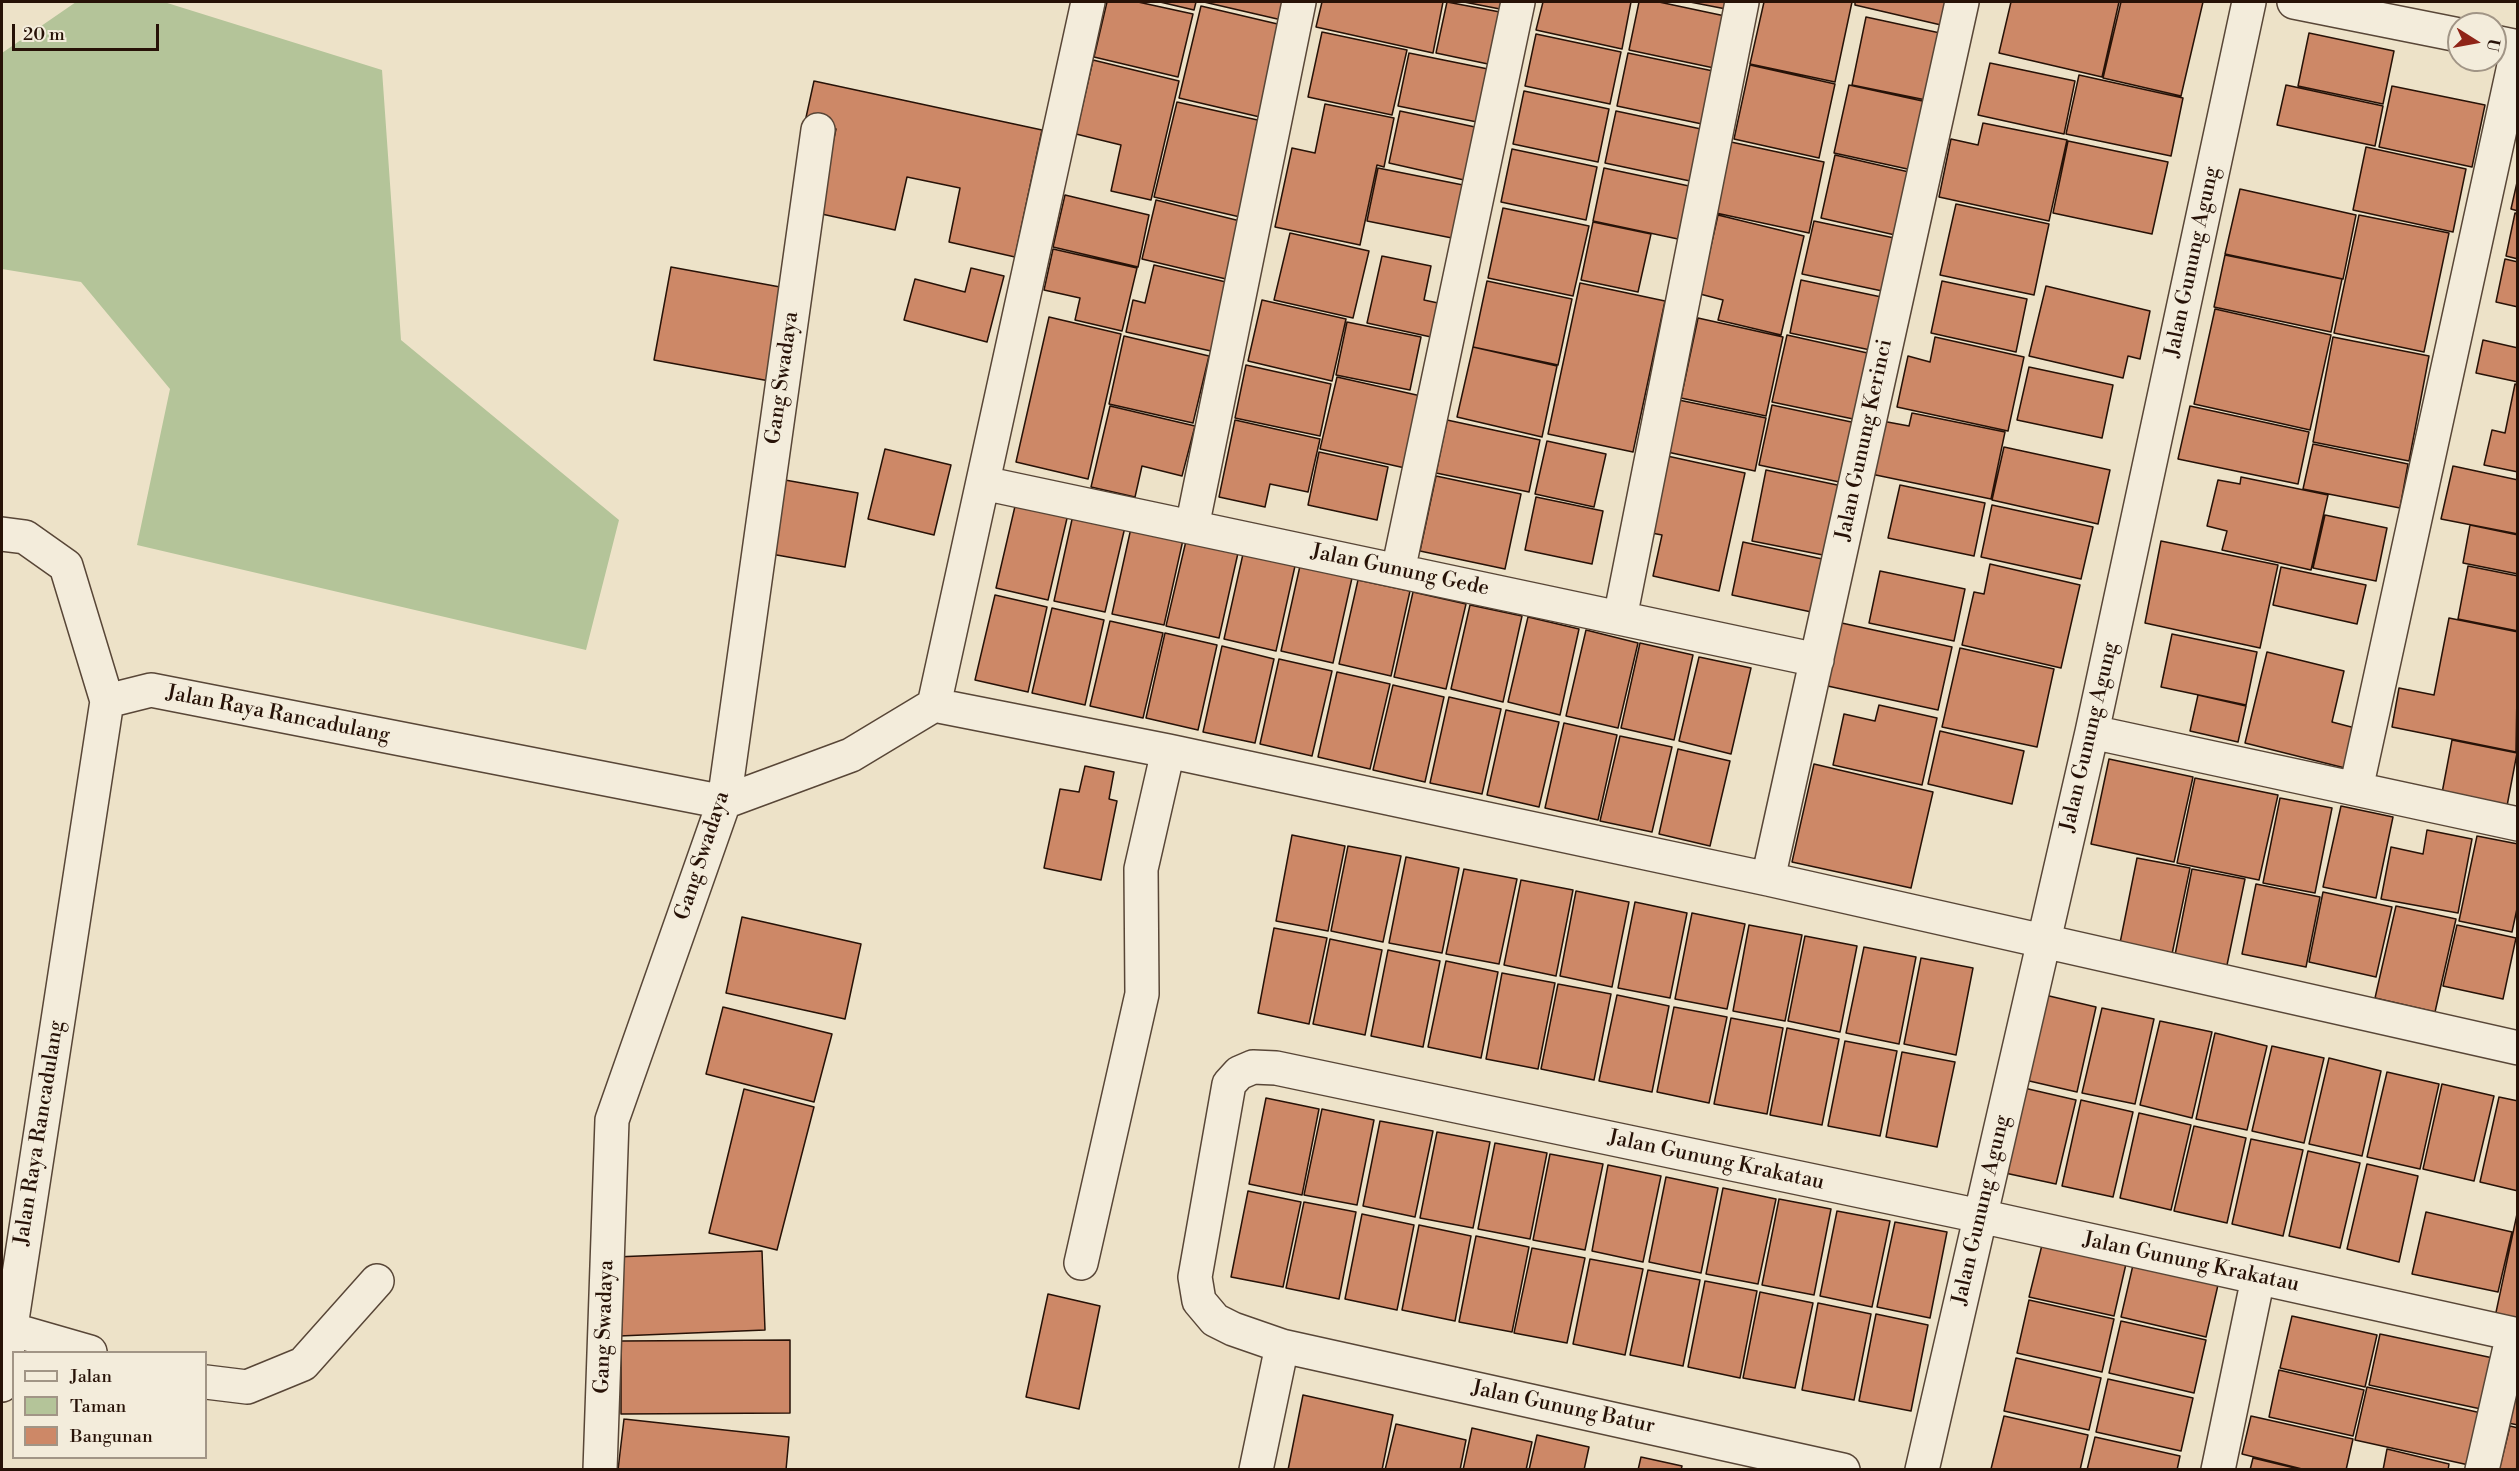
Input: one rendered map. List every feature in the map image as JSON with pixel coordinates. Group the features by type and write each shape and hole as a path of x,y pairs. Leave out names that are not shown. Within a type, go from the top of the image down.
{"street":[{"path":"934,705 1088,2"},
{"path":"1192,527 1299,2"},
{"path":"1398,571 1518,2"},
{"path":"1620,618 1742,2"},
{"name":"Jalan Gunung Kerinci","path":"1768,879 1962,2"},
{"name":"Jalan Gunung Agung","path":"1922,1470 2092,732 2249,2"},
{"path":"2294,2 2447,33"},
{"path":"2356,789 2517,47 2507,45"},
{"name":"Gang Swadaya","path":"600,1470 612,1120 724,802 818,130"},
{"name":"Jalan Gunung Gede","path":"983,483 1817,660"},
{"path":"2,534 25,537 66,566 107,701"},
{"name":"Jalan Raya Rancadulang","path":"2,1385 107,701 151,690 724,802"},
{"path":"724,802 851,755 934,705 1168,751 1768,879 2517,1048"},
{"path":"2092,732 2517,824"},
{"path":"1081,1263 1142,994 1141,869 1168,751"},
{"name":"Jalan Gunung Krakatau","path":"1282,1346 1233,1329 1215,1320 1199,1301 1195,1276 1229,1084 1239,1073 1253,1067 1276,1068 1980,1216 2515,1334"},
{"path":"2218,1470 2258,1278"},
{"path":"207,1382 247,1387 303,1364 377,1281"},
{"path":"10,1329 83,1351"},
{"path":"2482,1470 2515,1334"},
{"path":"1256,1470 1282,1346"},
{"name":"Jalan Gunung Batur","path":"1282,1346 1844,1470"}],"green space":[{"path":"76,2 164,2 382,70 401,340 619,520 586,650 137,545 170,389 81,282 2,269 2,53"}],"building":[{"path":"1107,2 1138,2 1193,14 1178,77 1094,57"},
{"path":"1160,2 1196,2 1194,10"},
{"path":"1204,2 1291,2 1286,21"},
{"path":"1322,2 1443,2 1433,53 1316,27"},
{"path":"1447,2 1500,12 1488,64 1436,53"},
{"path":"1464,2 1502,2 1500,9"},
{"path":"1543,2 1631,2 1622,49 1536,30"},
{"path":"1639,2 1659,2 1725,16 1714,68 1629,50"},
{"path":"1690,2 1728,2 1726,9"},
{"path":"1764,2 1852,2 1835,82 1750,64"},
{"path":"1855,2 1946,2 1941,25 1855,5"},
{"path":"2011,2 2119,2 2102,77 1999,53"},
{"path":"2121,2 2203,2 2181,96 2103,78"},
{"path":"1201,6 1286,26 1264,118 1179,98"},
{"path":"1866,17 1940,33 1926,100 1852,85"},
{"path":"1322,32 1407,50 1392,115 1308,97"},
{"path":"2309,33 2394,51 2383,104 2298,86"},
{"path":"1536,34 1621,52 1610,104 1525,86"},
{"path":"1409,53 1488,69 1477,122 1398,106"},
{"path":"1628,53 1713,71 1702,124 1617,106"},
{"path":"1093,60 1179,81 1151,200 1111,191 1121,145 1076,134"},
{"path":"1990,63 2075,81 2064,134 1978,115"},
{"path":"1750,65 1835,84 1819,158 1734,139"},
{"path":"2079,75 2183,98 2171,156 2066,134"},
{"path":"814,81 1042,130 1015,257 949,242 960,188 907,177 895,230 817,213 836,129 805,122"},
{"path":"1849,85 1927,102 1912,170 1834,153"},
{"path":"2286,85 2383,106 2375,146 2277,125"},
{"path":"2392,86 2485,105 2472,167 2379,147"},
{"path":"1524,91 1609,109 1598,162 1513,144"},
{"path":"1177,102 1262,121 1240,217 1154,197"},
{"path":"1325,104 1394,118 1384,167 1377,165 1360,245 1275,227 1292,148 1315,153"},
{"path":"1400,111 1475,127 1464,180 1389,163"},
{"path":"1616,111 1701,129 1690,181 1605,163"},
{"path":"1983,123 2067,140 2049,221 1939,197 1951,139 1978,145"},
{"path":"2068,141 2168,162 2152,234 2053,213"},
{"path":"1731,142 1824,162 1809,233 1716,213"},
{"path":"2366,147 2466,169 2453,232 2353,210"},
{"path":"1512,149 1597,167 1586,220 1501,202"},
{"path":"1835,155 1909,172 1895,235 1821,218"},
{"path":"1378,168 1463,185 1452,238 1367,221"},
{"path":"1604,168 1689,186 1678,239 1593,221"},
{"path":"2518,178 2518,211 2511,209"},
{"path":"2240,189 2356,215 2343,279 2225,254"},
{"path":"1065,195 1149,215 1138,267 1053,247"},
{"path":"1156,200 1240,221 1226,279 1142,259"},
{"path":"1956,204 2049,224 2034,295 1940,275"},
{"path":"1503,208 1589,226 1573,296 1488,278"},
{"path":"2515,213 2518,214 2518,259 2506,256"},
{"path":"1718,215 1804,236 1781,335 1718,320 1723,300 1700,294"},
{"path":"2359,215 2449,233 2424,352 2334,333"},
{"path":"1814,221 1899,239 1887,292 1802,274"},
{"path":"1593,222 1651,234 1638,292 1581,280"},
{"path":"1290,233 1369,251 1353,318 1274,300"},
{"path":"1053,249 1137,268 1122,331 1075,320 1080,298 1044,290"},
{"path":"2225,255 2342,279 2331,332 2214,307"},
{"path":"1382,256 1431,266 1424,300 1438,303 1431,337 1367,323"},
{"path":"2505,259 2518,262 2518,307 2496,302"},
{"path":"1154,265 1226,282 1211,351 1126,332 1133,300 1145,303"},
{"path":"671,267 791,289 775,382 654,360"},
{"path":"971,268 1004,276 987,342 904,320 915,279 965,292"},
{"path":"1801,280 1886,298 1875,351 1790,333"},
{"path":"1487,281 1572,299 1558,365 1473,347"},
{"path":"1942,281 2027,299 2016,352 1931,333"},
{"path":"1580,283 1665,301 1633,452 1548,434"},
{"path":"2046,286 2150,311 2140,359 2128,356 2123,378 2029,356"},
{"path":"1262,300 1346,319 1332,381 1248,361"},
{"path":"2215,309 2331,335 2310,430 2194,404"},
{"path":"1049,317 1121,334 1088,479 1016,462"},
{"path":"1698,318 1783,337 1766,416 1681,398"},
{"path":"1347,322 1421,337 1410,390 1336,375"},
{"path":"1787,335 1872,354 1858,420 1772,402"},
{"path":"1124,336 1209,356 1193,423 1109,404"},
{"path":"1935,337 2024,357 2008,431 1897,407 1908,356 1930,362"},
{"path":"2333,337 2429,356 2409,461 2313,442"},
{"path":"2483,340 2518,348 2518,382 2476,373"},
{"path":"1473,347 1557,366 1542,437 1457,417"},
{"path":"1246,365 1331,384 1320,436 1235,418"},
{"path":"2029,367 2113,385 2102,438 2017,420"},
{"path":"1337,377 1421,396 1405,468 1320,449"},
{"path":"2515,384 2518,385 2518,472 2484,465 2492,430 2505,433"},
{"path":"1669,398 1766,418 1755,471 1658,450"},
{"path":"1772,405 1856,423 1844,483 1759,465"},
{"path":"1110,406 1195,426 1182,476 1142,466 1135,497 1091,487"},
{"path":"2190,406 2309,432 2298,484 2178,459"},
{"path":"1912,413 2005,432 1991,499 1871,474 1882,421 1909,426"},
{"path":"1235,420 1320,439 1308,492 1270,484 1265,507 1219,497"},
{"path":"1447,420 1540,440 1529,492 1436,473"},
{"path":"1547,441 1606,454 1594,507 1535,494"},
{"path":"2313,444 2408,464 2400,508 2303,489"},
{"path":"2004,447 2110,470 2098,524 1992,500"},
{"path":"885,449 951,465 934,535 868,519"},
{"path":"1319,452 1388,467 1377,520 1308,505"},
{"path":"1658,454 1745,473 1719,591 1653,576 1662,535 1641,531"},
{"path":"2453,466 2518,480 2518,534 2441,519"},
{"path":"1766,470 1842,486 1828,556 1752,541"},
{"path":"1436,476 1521,494 1505,569 1420,551"},
{"path":"2241,477 2328,495 2311,570 2222,550 2227,531 2207,526 2218,480 2240,484"},
{"path":"785,480 858,493 845,567 771,554"},
{"path":"1900,485 1985,503 1974,556 1888,538"},
{"path":"1536,497 1603,511 1592,564 1525,550"},
{"path":"1016,502 1068,514 1048,600 996,588"},
{"path":"1992,505 2093,527 2081,579 1981,557"},
{"path":"1073,515 1125,527 1105,612 1054,601"},
{"path":"2325,515 2387,528 2376,581 2313,568"},
{"path":"2470,525 2518,535 2518,574 2463,563"},
{"path":"1131,528 1183,540 1164,625 1112,614"},
{"path":"1186,541 1238,553 1219,638 1166,626"},
{"path":"2161,541 2278,565 2260,648 2145,623"},
{"path":"1743,542 1827,560 1816,613 1732,595"},
{"path":"1243,554 1295,566 1276,651 1224,639"},
{"path":"1990,564 2080,585 2061,668 1962,645 1974,592 1984,594"},
{"path":"1300,566 1352,578 1333,663 1281,651"},
{"path":"2468,566 2518,576 2518,631 2458,619"},
{"path":"2281,567 2366,585 2357,624 2273,605"},
{"path":"1880,571 1965,589 1954,641 1869,623"},
{"path":"1358,580 1410,591 1391,676 1339,664"},
{"path":"1413,592 1466,604 1446,689 1394,677"},
{"path":"995,595 1047,607 1028,692 975,680"},
{"path":"1470,605 1522,616 1503,702 1451,689"},
{"path":"1052,608 1104,620 1085,705 1032,693"},
{"path":"1528,617 1579,629 1560,715 1508,702"},
{"path":"2449,618 2518,632 2516,752 2392,727 2399,688 2434,695"},
{"path":"1110,621 1163,633 1143,718 1090,706"},
{"path":"1837,622 1952,647 1938,710 1823,685"},
{"path":"1586,630 1638,643 1618,728 1566,716"},
{"path":"1165,633 1217,645 1198,730 1146,718"},
{"path":"2172,634 2257,652 2246,705 2161,687"},
{"path":"1640,643 1693,655 1674,740 1621,728"},
{"path":"1222,646 1274,659 1255,743 1203,732"},
{"path":"1960,648 2054,669 2037,747 1942,727"},
{"path":"2267,652 2344,671 2332,722 2359,729 2349,769 2245,743"},
{"path":"1699,657 1751,668 1731,754 1679,741"},
{"path":"1279,659 1332,671 1312,756 1260,744"},
{"path":"1337,672 1390,684 1370,769 1318,757"},
{"path":"1393,685 1444,697 1425,782 1373,770"},
{"path":"2198,695 2246,706 2238,742 2190,731"},
{"path":"1449,697 1501,709 1482,794 1430,783"},
{"path":"1879,705 1937,718 1922,785 1833,765 1844,714 1875,721"},
{"path":"1506,710 1559,722 1539,807 1487,795"},
{"path":"1564,723 1617,735 1598,820 1545,808"},
{"path":"1940,731 2024,751 2012,804 1928,784"},
{"path":"1620,736 1672,747 1652,832 1600,821"},
{"path":"2452,740 2517,753 2507,806 2442,793"},
{"path":"1678,749 1730,761 1710,846 1659,834"},
{"path":"2109,759 2193,777 2174,862 2091,844"},
{"path":"1814,764 1933,792 1911,888 1792,862"},
{"path":"1085,766 1114,772 1109,799 1117,801 1101,880 1044,868 1060,789 1079,792"},
{"path":"2195,778 2278,795 2259,880 2177,863"},
{"path":"2280,798 2332,808 2315,893 2263,883"},
{"path":"2341,806 2393,817 2376,898 2323,887"},
{"path":"2427,830 2472,839 2458,913 2381,899 2391,847 2423,854"},
{"path":"1292,835 1345,846 1328,931 1276,921"},
{"path":"2477,836 2518,844 2518,904 2512,932 2459,921"},
{"path":"1348,846 1401,856 1383,942 1331,931"},
{"path":"1406,857 1459,868 1442,953 1389,943"},
{"path":"2137,858 2190,868 2172,954 2120,943"},
{"path":"1464,869 1517,879 1499,964 1446,954"},
{"path":"2192,869 2245,879 2227,965 2175,955"},
{"path":"1521,880 1573,890 1556,976 1504,965"},
{"path":"2256,884 2320,897 2306,967 2242,954"},
{"path":"1576,891 1629,902 1612,987 1560,976"},
{"path":"2323,892 2392,907 2376,977 2309,962"},
{"path":"1635,902 1687,913 1670,998 1618,988"},
{"path":"2396,906 2456,919 2435,1012 2375,998"},
{"path":"1692,913 1745,924 1727,1009 1675,999"},
{"path":"742,917 861,944 845,1019 726,993"},
{"path":"1749,925 1802,935 1785,1021 1733,1011"},
{"path":"2457,925 2516,938 2503,999 2443,986"},
{"path":"1274,928 1327,938 1309,1024 1258,1013"},
{"path":"1805,936 1857,946 1840,1032 1788,1021"},
{"path":"1330,939 1382,950 1365,1035 1313,1024"},
{"path":"1864,947 1916,957 1899,1044 1846,1033"},
{"path":"1388,950 1440,961 1423,1047 1371,1036"},
{"path":"1921,958 1973,968 1956,1055 1904,1044"},
{"path":"1446,961 1498,972 1481,1058 1428,1047"},
{"path":"1502,973 1555,983 1538,1069 1486,1059"},
{"path":"1558,984 1611,994 1594,1080 1541,1069"},
{"path":"1617,995 1669,1006 1652,1092 1599,1081"},
{"path":"2045,995 2096,1007 2077,1092 2025,1080"},
{"path":"723,1007 832,1034 814,1102 706,1074"},
{"path":"1674,1007 1727,1017 1709,1103 1657,1092"},
{"path":"2102,1008 2154,1019 2135,1104 2082,1093"},
{"path":"1731,1018 1783,1028 1767,1114 1714,1104"},
{"path":"2160,1021 2212,1032 2192,1118 2140,1105"},
{"path":"1787,1028 1839,1039 1822,1125 1770,1115"},
{"path":"2215,1033 2267,1046 2247,1130 2196,1119"},
{"path":"1845,1041 1897,1051 1880,1136 1828,1126"},
{"path":"2272,1046 2324,1058 2304,1143 2252,1131"},
{"path":"1902,1052 1955,1062 1937,1147 1886,1137"},
{"path":"2329,1058 2381,1071 2362,1156 2309,1144"},
{"path":"2387,1072 2439,1084 2420,1169 2367,1157"},
{"path":"2442,1084 2494,1096 2474,1181 2423,1169"},
{"path":"2024,1088 2076,1100 2056,1184 2005,1173"},
{"path":"744,1089 814,1107 777,1250 709,1233"},
{"path":"2499,1097 2518,1101 2518,1191 2480,1182"},
{"path":"1266,1098 1319,1109 1302,1195 1249,1184"},
{"path":"2081,1100 2133,1112 2113,1197 2062,1186"},
{"path":"1322,1109 1374,1120 1357,1205 1304,1195"},
{"path":"2139,1113 2191,1125 2171,1210 2120,1198"},
{"path":"1380,1121 1433,1131 1415,1217 1363,1206"},
{"path":"2194,1126 2246,1138 2227,1223 2174,1211"},
{"path":"1437,1132 1490,1142 1473,1228 1420,1218"},
{"path":"2251,1139 2303,1150 2283,1236 2232,1224"},
{"path":"1495,1143 1547,1153 1530,1239 1478,1229"},
{"path":"2308,1151 2360,1163 2340,1248 2289,1236"},
{"path":"1550,1154 1603,1164 1585,1250 1533,1240"},
{"path":"2367,1164 2418,1176 2399,1262 2347,1249"},
{"path":"1608,1165 1661,1176 1643,1262 1592,1251"},
{"path":"1666,1177 1718,1188 1701,1273 1649,1262"},
{"path":"1723,1188 1776,1199 1758,1284 1706,1274"},
{"path":"1248,1191 1301,1202 1283,1287 1231,1277"},
{"path":"1779,1199 1831,1209 1814,1295 1762,1285"},
{"path":"1304,1202 1356,1212 1339,1299 1286,1288"},
{"path":"1837,1211 1890,1221 1872,1307 1820,1296"},
{"path":"2426,1212 2512,1232 2498,1292 2412,1274"},
{"path":"1362,1214 1414,1225 1397,1310 1345,1299"},
{"path":"2518,1214 2518,1322 2495,1317"},
{"path":"1895,1222 1947,1232 1930,1318 1877,1307"},
{"path":"1419,1225 1471,1236 1455,1321 1402,1310"},
{"path":"1476,1236 1529,1247 1512,1332 1459,1322"},
{"path":"2042,1245 2126,1264 2114,1316 2029,1297"},
{"path":"1532,1248 1585,1258 1567,1343 1514,1333"},
{"path":"762,1251 765,1330 619,1336 615,1257"},
{"path":"1590,1259 1643,1269 1625,1355 1573,1344"},
{"path":"2133,1265 2218,1285 2206,1337 2121,1317"},
{"path":"1648,1270 1700,1280 1683,1366 1630,1355"},
{"path":"1705,1281 1757,1291 1740,1378 1688,1367"},
{"path":"1760,1292 1813,1303 1795,1388 1743,1378"},
{"path":"1048,1294 1100,1306 1079,1409 1026,1397"},
{"path":"2029,1300 2114,1319 2102,1372 2017,1353"},
{"path":"1818,1303 1871,1314 1854,1400 1802,1390"},
{"path":"1876,1314 1928,1325 1911,1411 1859,1401"},
{"path":"2292,1316 2377,1335 2365,1387 2280,1368"},
{"path":"2121,1321 2206,1340 2194,1393 2109,1373"},
{"path":"2380,1334 2493,1358 2481,1409 2369,1385"},
{"path":"790,1340 790,1413 621,1414 621,1341"},
{"path":"2016,1358 2101,1378 2089,1430 2004,1411"},
{"path":"2279,1370 2364,1390 2353,1436 2269,1417"},
{"path":"2108,1379 2193,1398 2181,1451 2096,1432"},
{"path":"2518,1379 2518,1425 2508,1423"},
{"path":"2367,1387 2490,1415 2478,1467 2355,1440"},
{"path":"1303,1395 1393,1415 1382,1470 1288,1470"},
{"path":"2004,1416 2088,1435 2080,1470 1991,1469"},
{"path":"2251,1416 2353,1439 2346,1470 2306,1470 2242,1454"},
{"path":"624,1419 789,1437 786,1470 618,1470"},
{"path":"1396,1424 1466,1440 1460,1470 1385,1470"},
{"path":"2510,1426 2518,1428 2518,1470 2499,1470"},
{"path":"1472,1428 1532,1442 1526,1470 1463,1470"},
{"path":"1537,1435 1589,1447 1584,1470 1529,1470"},
{"path":"2095,1437 2180,1456 2177,1470 2087,1470"},
{"path":"2387,1449 2449,1464 2448,1470 2383,1470"},
{"path":"1641,1457 1682,1466 1681,1470 1638,1470"},
{"path":"2253,1458 2303,1470 2250,1470"}]}
